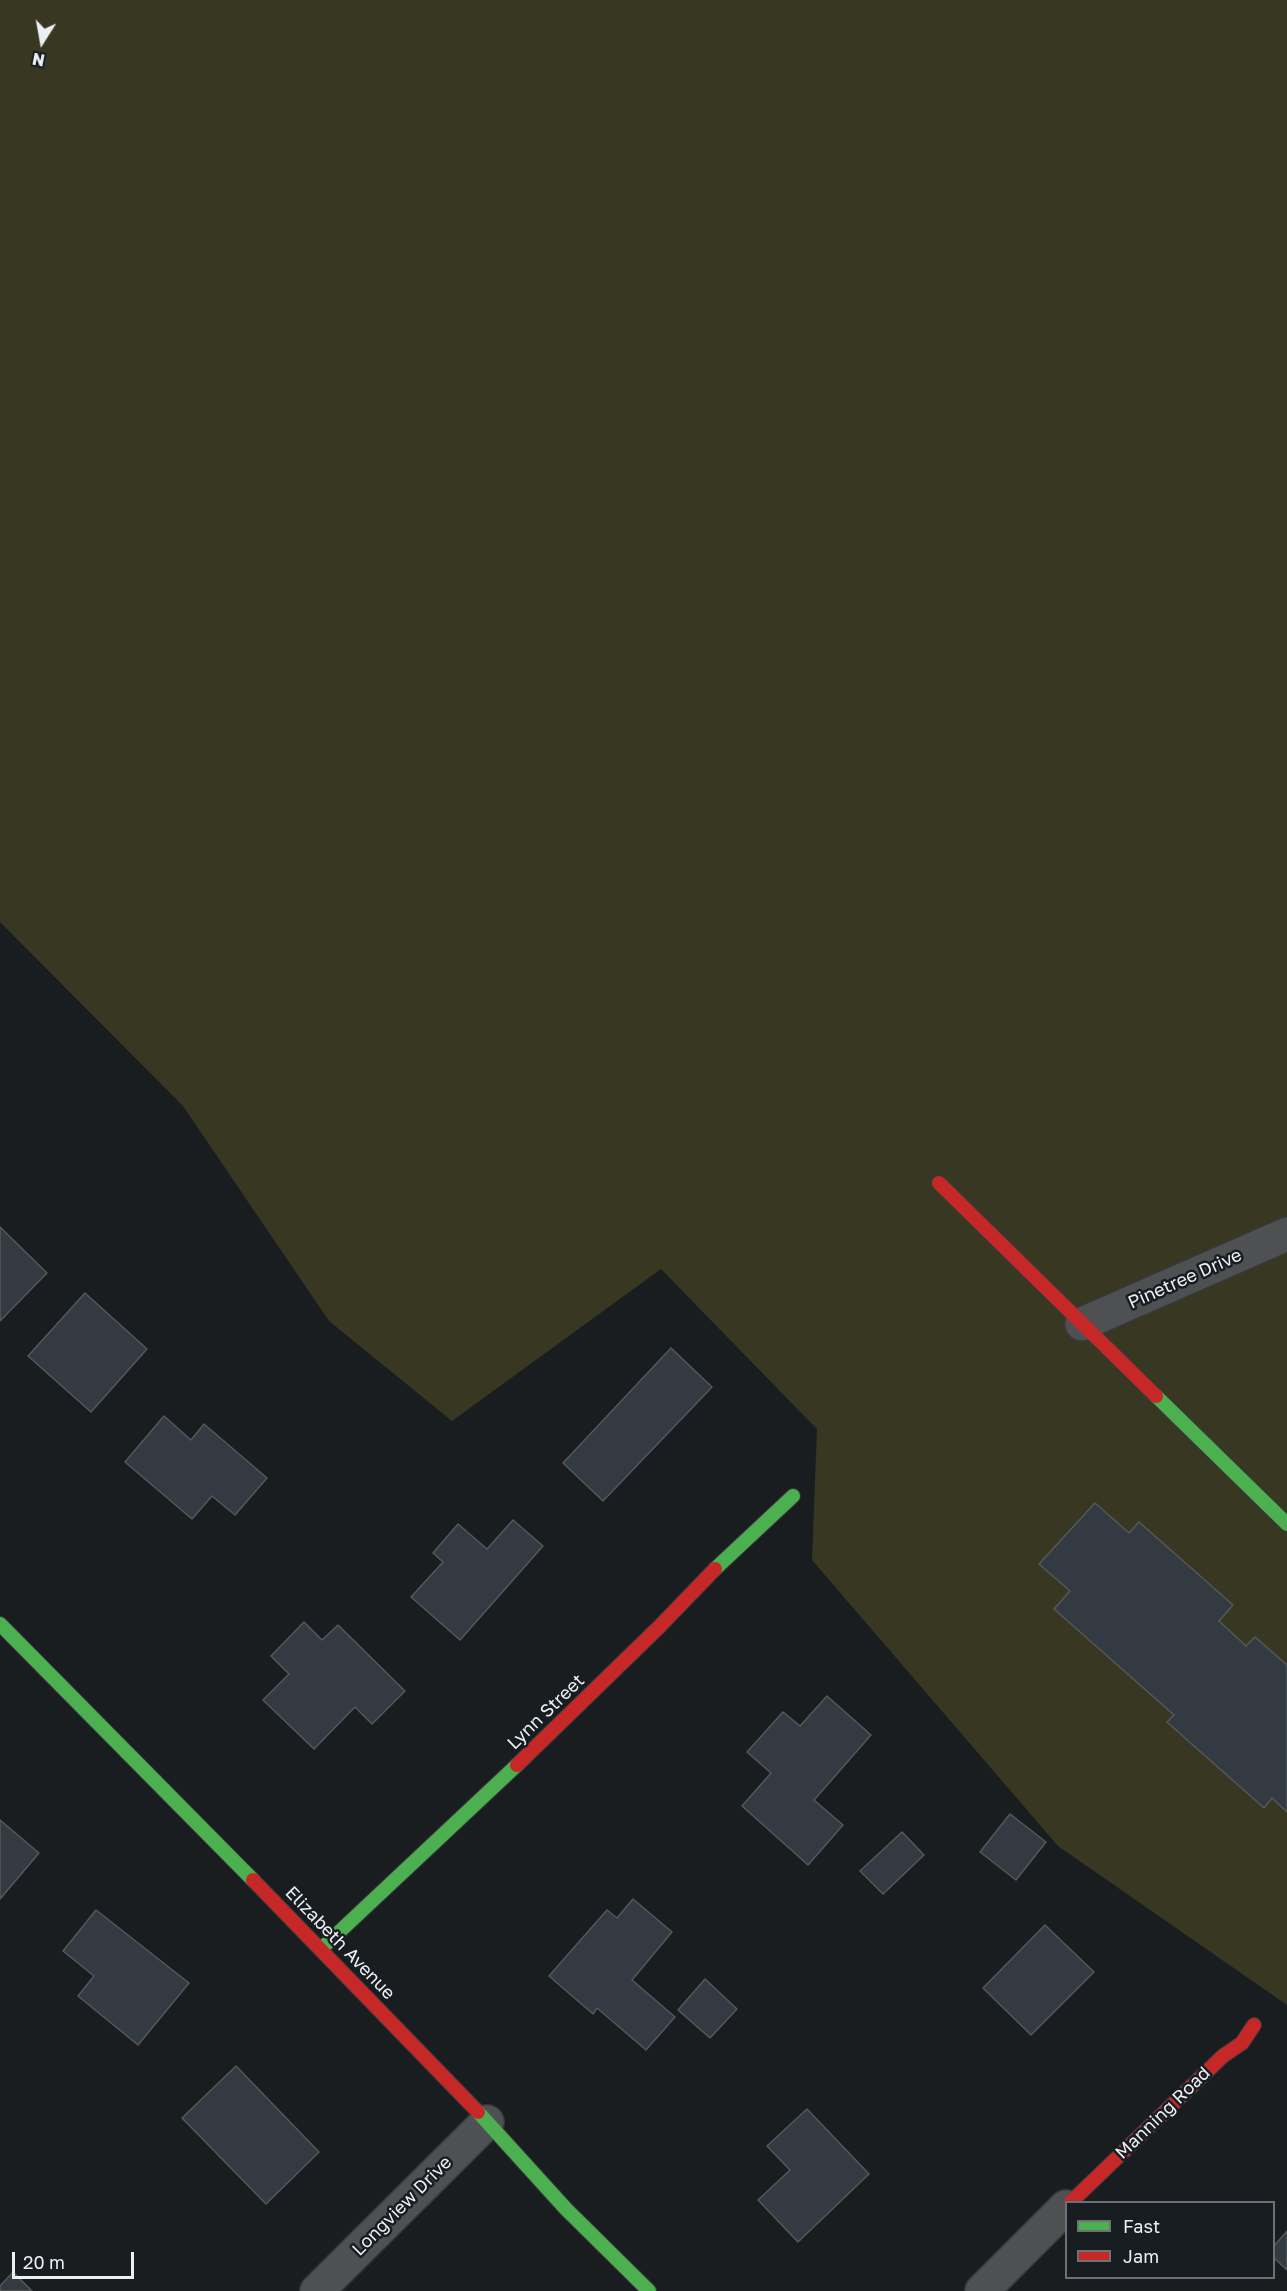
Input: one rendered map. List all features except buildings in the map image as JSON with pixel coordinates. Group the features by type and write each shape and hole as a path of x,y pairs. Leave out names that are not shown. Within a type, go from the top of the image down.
{"street":[{"path":"939,1183 1287,1524"},
{"name":"Pinetree Drive","path":"1082,1324 1287,1234"},
{"name":"Lynn Street","path":"321,1949 475,1806 659,1627 718,1565 793,1496"},
{"name":"Elizabeth Avenue","path":"0,1624 321,1949 487,2122 566,2209 649,2291"},
{"name":"Manning Road","path":"1072,2201 1215,2064 1242,2043 1254,2025"},
{"name":"Longview Drive","path":"316,2291 487,2122"},
{"path":"982,2291 1065,2208"}],"shaded area":[{"path":"0,0 1287,0 1287,2005 1058,1846 812,1560 817,1429 661,1269 452,1421 329,1321 183,1106 0,922"}],"traffic: fast":[{"path":"1156,1396 1287,1524"},
{"path":"715,1569 793,1496"},
{"path":"0,1624 253,1880"},
{"path":"321,1949 517,1765"},
{"path":"478,2112 566,2209 649,2291"}],"traffic: jam":[{"path":"939,1183 1156,1396"},
{"path":"517,1765 659,1627 715,1569"},
{"path":"253,1880 478,2112"},
{"path":"1072,2201 1223,2056 1242,2043 1254,2025"}]}
